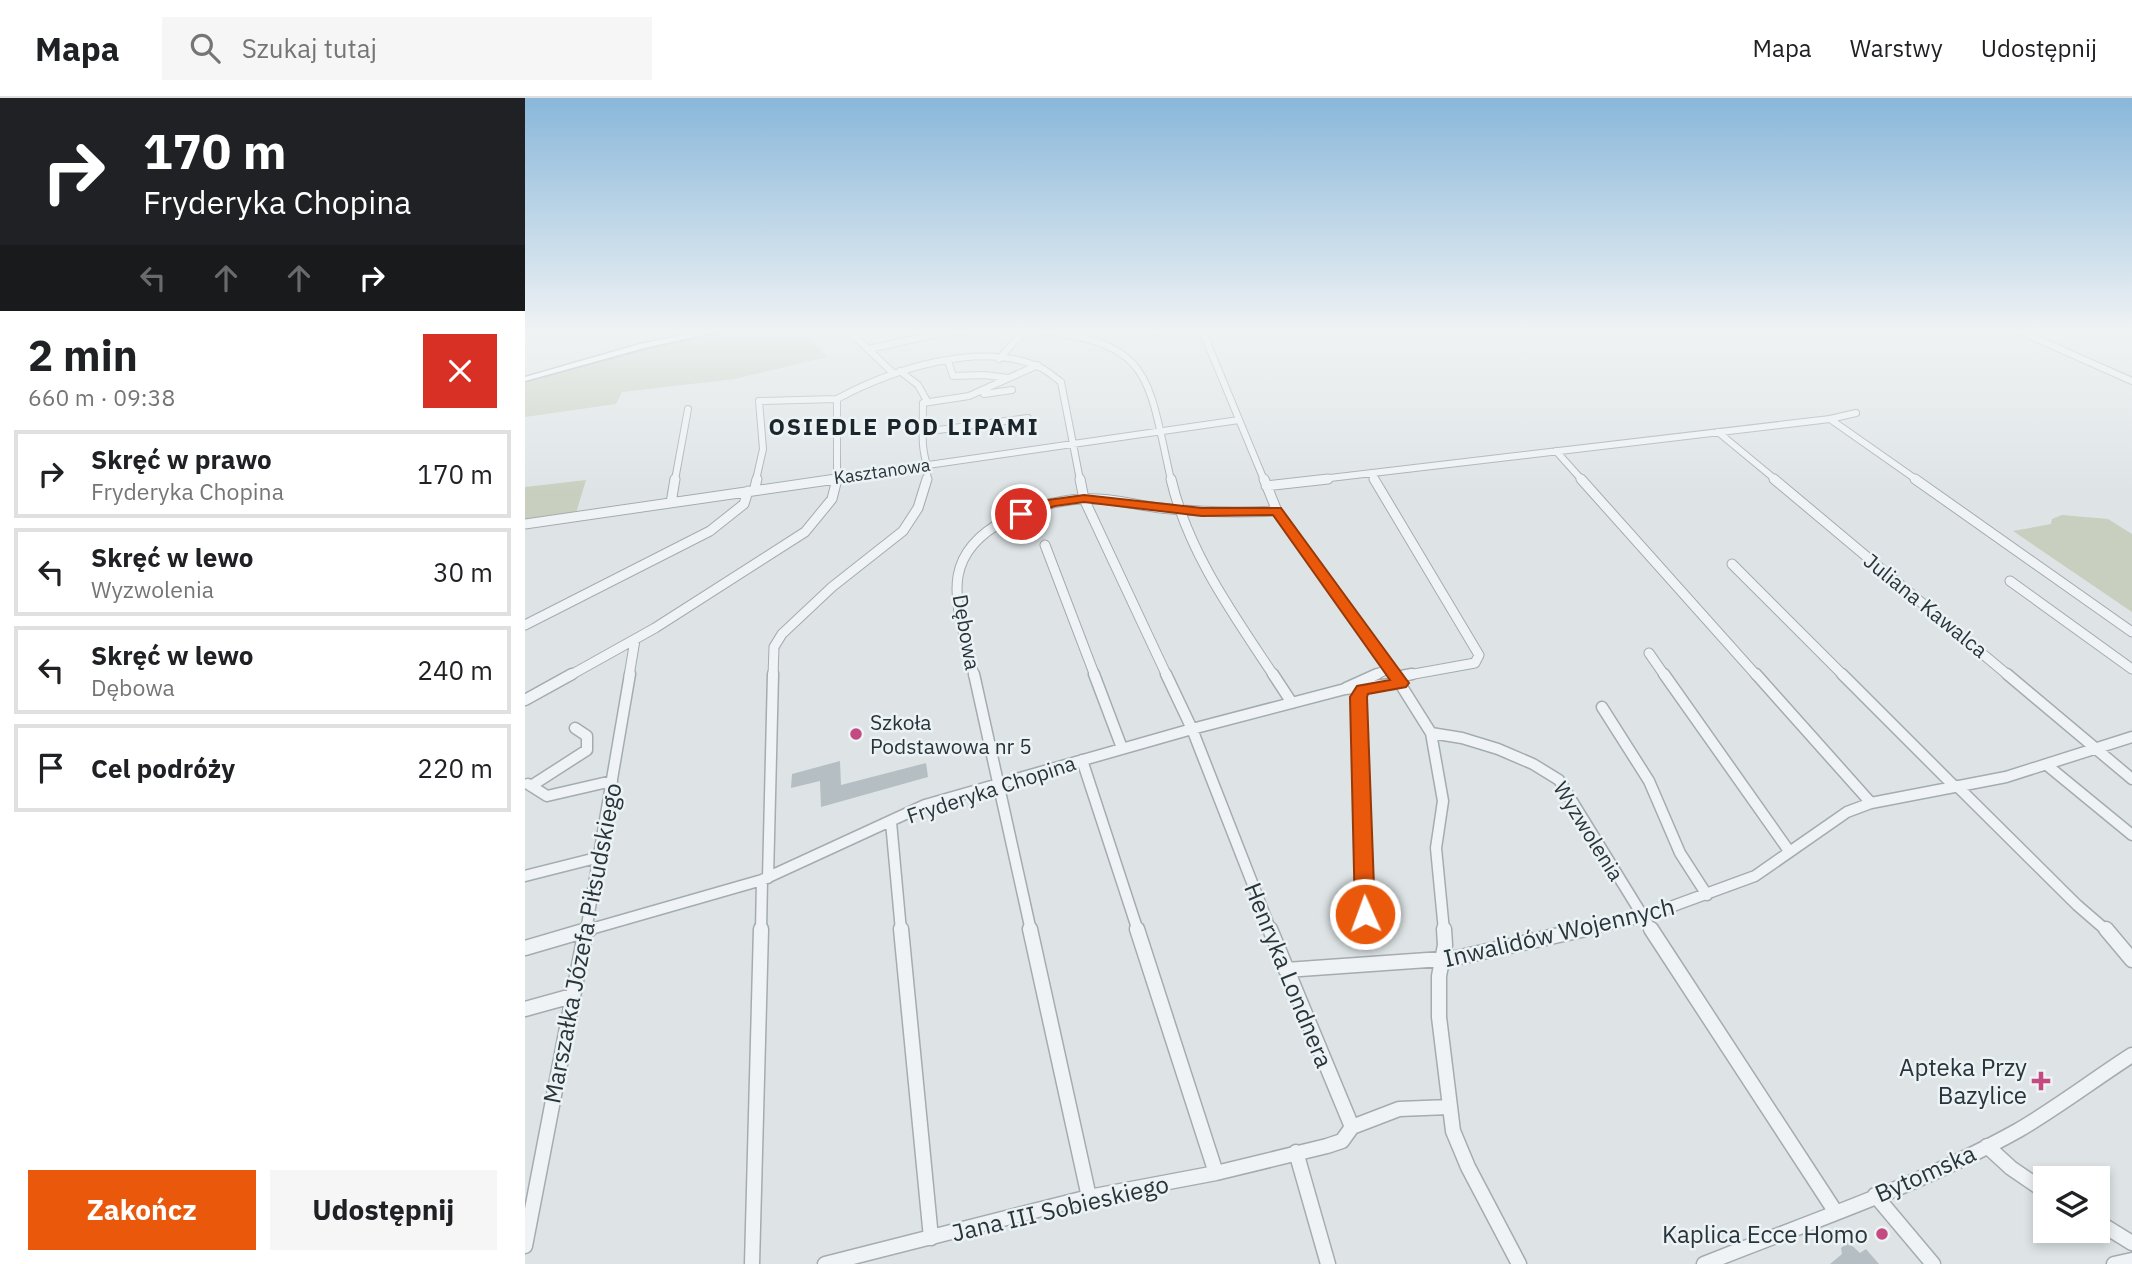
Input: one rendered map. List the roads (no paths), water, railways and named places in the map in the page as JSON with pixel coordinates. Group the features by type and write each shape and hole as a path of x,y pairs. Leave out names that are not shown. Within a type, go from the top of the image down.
{"street":[{"path":"525,625 710,531 744,504 751,491 763,449 759,401 837,399 862,384"},
{"path":"752,1264 774,647 778,637 802,614 903,531 924,500 928,465 923,432 923,403 927,401 916,384"},
{"path":"969,396 996,384"},
{"name":"Henryka Londnera","path":"1062,384 1084,499 1192,729 1286,971 1352,1127"},
{"path":"1147,384 1188,532 1206,568 1291,703"},
{"path":"1225,384 1277,511 1396,676 1431,733 1443,801 1436,848 1445,945 1439,976 1439,1017 1448,1107 1453,1131 1468,1167 1519,1264"},
{"path":"923,403 1012,390"},
{"path":"525,700 635,640 805,532 825,514 839,478 835,415 837,399"},
{"path":"671,503 688,409"},
{"path":"1266,486 1830,419 1856,413"},
{"path":"923,432 1028,418"},
{"path":"1830,419 2132,632"},
{"name":"Kasztanowa","path":"525,524 1240,420"},
{"name":"Juliana Kawalca","path":"1719,432 2132,779"},
{"path":"1556,451 1871,803"},
{"path":"1371,473 1479,655 1475,663 1396,676"},
{"name":"Dębowa","path":"1089,1197 957,596 961,567 976,545 1004,521 1038,506 1084,499 1180,510 1238,513 1277,511"},
{"path":"1045,545 1122,748"},
{"path":"1732,564 2077,905 2103,926 2132,960"},
{"path":"2010,581 2132,669"},
{"name":"Marszałka Józefa Piłsudskiego","path":"525,1247 527,1224 600,857 635,640"},
{"path":"1649,653 1789,851"},
{"name":"Fryderyka Chopina","path":"525,948 765,879 925,805 1122,748 1396,676"},
{"name":"Fryderyka Chopina","path":"1345,689 1362,690 1396,676"},
{"path":"1362,690 1359,697 1365,914"},
{"path":"1602,708 1649,782 1680,853 1707,895"},
{"path":"575,728 590,739 587,750 528,784 547,796 612,781"},
{"name":"Wyzwolenia","path":"1431,733 1444,734 1544,767 1559,780 1643,917 1836,1211"},
{"name":"Inwalidów Wojennych","path":"1286,971 1442,960 1643,917 1755,876 1847,812 1871,803 2048,766 2132,737"},
{"path":"1082,760 1216,1173"},
{"path":"2048,766 2132,835"},
{"path":"891,822 931,1238"},
{"path":"525,876 600,857"},
{"path":"525,1009 572,996"},
{"name":"Bytomska","path":"1704,1264 1875,1195 1987,1146 2019,1129 2132,1055"},
{"path":"1352,1127 1391,1109 1427,1105 1448,1107"},
{"name":"Jana III Sobieskiego","path":"825,1264 1089,1197 1216,1173 1296,1153 1342,1141 1352,1127"},
{"path":"1987,1146 2033,1183"},
{"path":"1296,1153 1328,1264"},
{"path":"1875,1195 1933,1264"},
{"path":"2110,1229 2132,1243"},
{"path":"2114,1264 2132,1260"}],"place":[{"name":"Szkoła Podstawowa nr 5","path":"856,734"},
{"name":"Apteka Przy Bazylice","path":"2041,1081"},
{"name":"Kaplica Ecce Homo","path":"1882,1234"}],"district":[{"name":"OSIEDLE POD LIPAMI","path":"904,426"}]}
